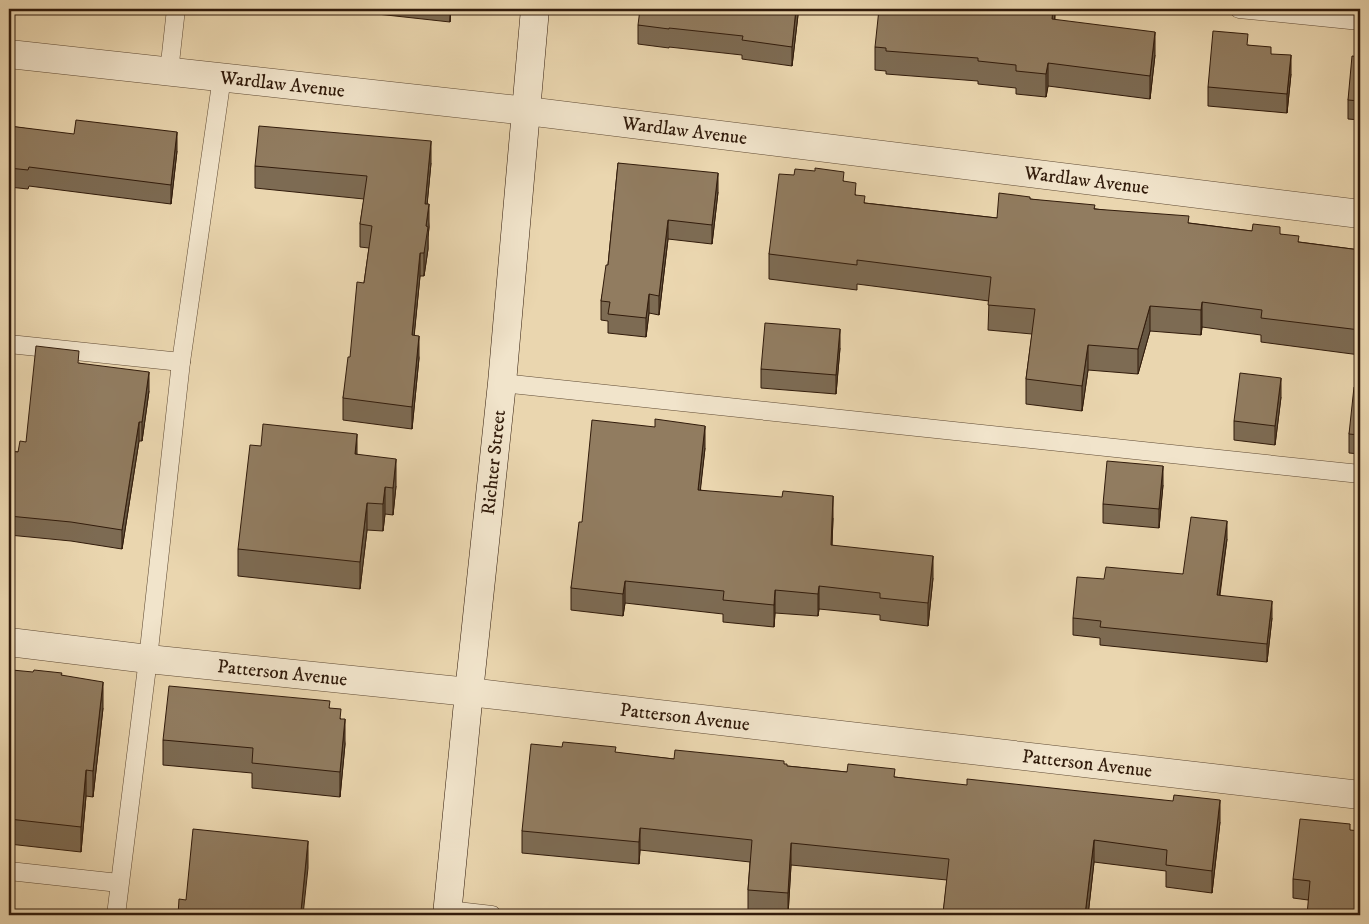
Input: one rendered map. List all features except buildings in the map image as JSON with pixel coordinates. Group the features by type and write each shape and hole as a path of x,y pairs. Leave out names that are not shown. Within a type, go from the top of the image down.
{"street":[{"name":"Richter Street","path":"447,913 502,383 535,9"},
{"name":"Wardlaw Avenue","path":"9,54 527,110 1360,214"},
{"name":"Patterson Avenue","path":"9,642 148,659 469,692 1360,795"}],"lane":[{"path":"168,72 176,9"},
{"path":"1239,9 1360,21"},
{"path":"116,915 148,659 181,362 222,77"},
{"path":"9,344 181,362"},
{"path":"502,383 1360,474"},
{"path":"9,871 119,883"},
{"path":"447,913 492,915"}]}
